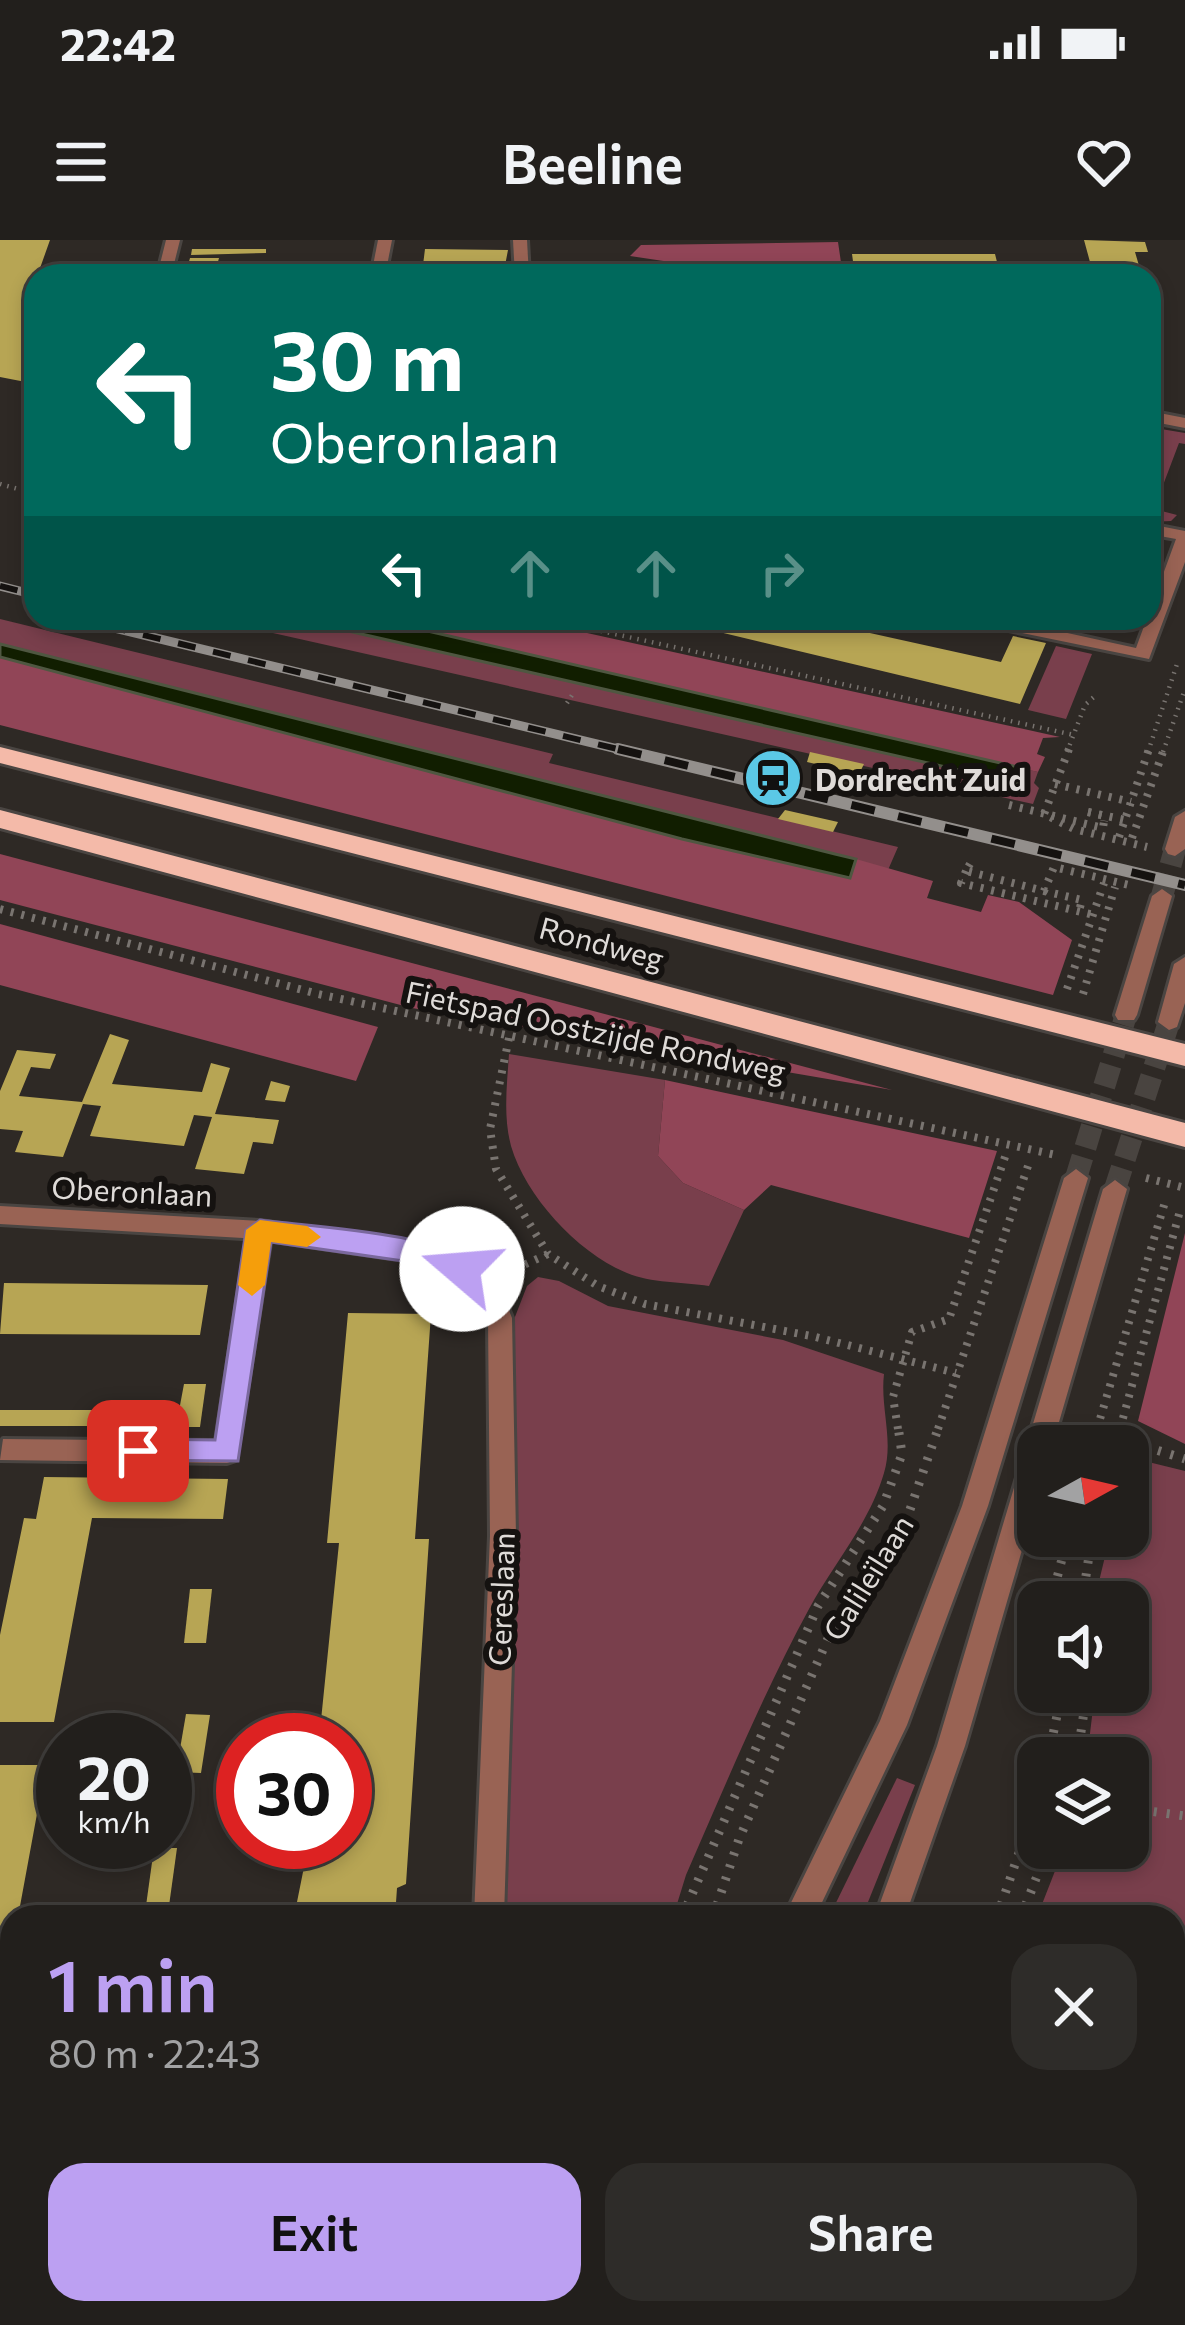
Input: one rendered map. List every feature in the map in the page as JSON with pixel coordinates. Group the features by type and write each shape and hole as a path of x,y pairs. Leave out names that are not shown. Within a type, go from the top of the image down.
{"highway":[{"name":"Rondweg","path":"0,755 1185,1055"},
{"name":"Rondweg","path":"0,819 1185,1136"}],"street":[{"path":"1161,606 1185,537"},
{"path":"1029,630 1144,655 1153,630"},
{"path":"1175,849 1185,817"},
{"path":"1126,1015 1162,896"},
{"path":"1168,1022 1185,964"},
{"name":"Galileïlaan","path":"805,1905 892,1725 975,1506 1077,1170"},
{"path":"894,1905 951,1746 1129,1183"},
{"name":"Oberonlaan","path":"0,1216 260,1230 436,1255 487,1282"},
{"path":"3,1450 227,1452 260,1230"},
{"name":"Cereslaan","path":"487,1282 500,1318 503,1536 489,1905"}],"path":[{"path":"597,630 1074,735"},
{"path":"1044,814 1115,838 1185,642"},
{"path":"1132,838 1185,688"},
{"path":"567,704 574,692"},
{"path":"1044,814 1074,735 1095,696"},
{"path":"1054,784 1131,802"},
{"path":"1010,806 1103,828 1106,816 1088,812 1125,820"},
{"path":"1044,891 1054,866 1101,880 1094,915 1067,989"},
{"path":"1078,911 1082,900 968,868 961,883 1094,915"},
{"path":"1080,1001 1115,886"},
{"name":"Fietspad Oostzijde Rondweg","path":"0,909 318,994 928,1124 1077,1170"},
{"path":"509,1038 490,1129 496,1169 548,1254 598,1286 645,1304 956,1373"},
{"path":"687,1905 818,1606 883,1506 902,1454 892,1397 901,1359 912,1332 949,1319 1006,1154"},
{"name":"Galileïlaan","path":"717,1905 739,1839 830,1634 905,1524 1029,1163"},
{"path":"1129,1183 1185,1188"},
{"path":"1098,1425 1165,1202"},
{"path":"1121,1425 1181,1207"},
{"path":"1149,1450 1185,1459"},
{"path":"1149,1811 1185,1816"},
{"path":"1002,1905 1017,1860"},
{"path":"1026,1905 1040,1869"}],"shaded area":[{"path":"838,242 841,264 684,264 630,256 641,245"},
{"path":"1161,429 1185,433 1185,444 1179,443 1161,491"},
{"path":"1161,511 1177,515 1161,521"},
{"path":"0,619 24,625 24,630 45,630 553,754 549,763 898,847 888,870 0,644"},
{"path":"259,630 344,630 1016,783 1023,780 1022,768 1038,772 1033,804"},
{"path":"344,630 423,630 1022,768 1023,780 1016,783"},
{"path":"423,630 574,630 1060,737 1043,738 1037,754 1045,757 1038,772"},
{"path":"0,644 856,859 850,878 682,839 0,657"},
{"path":"1056,646 1092,654 1066,719 1028,710"},
{"path":"0,657 682,839 849,878 856,859 933,881 927,898 981,912 988,895 1019,902 1072,940 1053,995 0,725"},
{"path":"0,854 892,1090 412,1008 0,900"},
{"path":"0,924 378,1027 356,1081 0,985"},
{"path":"509,1054 665,1080 658,1156 683,1183 744,1210 709,1286 627,1273 590,1252 556,1221 529,1185 511,1146 506,1112"},
{"path":"665,1080 997,1151 969,1238 771,1185 744,1210 683,1183 658,1156"},
{"path":"1185,1233 1185,1444 1138,1421"},
{"path":"538,1277 559,1281 608,1306 783,1340 884,1374 888,1448 877,1492 776,1674 677,1905 506,1905 513,1322 527,1286"},
{"path":"1149,1462 1185,1471 1185,1905 1042,1905 1056,1869 1149,1869 1149,1737 1090,1737 1092,1713 1149,1713 1149,1581 1099,1581 1105,1557 1149,1557"},
{"path":"897,1778 915,1785 867,1905 835,1905"}],"building":[{"path":"0,240 50,240 41,264 24,264 24,382 0,377"},
{"path":"1084,240 1145,242 1148,252 1135,252 1139,264 853,264 852,254 995,254 997,262 1090,262"},
{"path":"192,249 266,249 266,253 191,255"},
{"path":"425,249 508,250 505,264 423,264"},
{"path":"190,258 219,258 217,264 188,264"},
{"path":"711,630 856,630 1001,662 1013,636 1046,643 1020,704"},
{"path":"810,752 864,764 859,774 807,762"},
{"path":"785,810 838,822 833,832 778,819"},
{"path":"110,1034 129,1040 112,1084 202,1092 211,1063 230,1068 215,1114 279,1120 273,1144 253,1142 244,1174 195,1169 212,1117 194,1115 184,1146 90,1136 101,1106 83,1104 63,1157 15,1152 23,1131 0,1129 0,1091 17,1050 56,1054 50,1069 31,1067 19,1096 82,1102"},
{"path":"271,1081 290,1086 285,1102 265,1100"},
{"path":"4,1283 208,1285 200,1335 0,1334"},
{"path":"348,1313 431,1314 415,1539 429,1539 406,1884 397,1888 396,1905 296,1905 304,1869 372,1869 372,1713 322,1713 339,1543 327,1543"},
{"path":"184,1384 206,1384 200,1427 176,1427"},
{"path":"0,1410 109,1410 107,1426 0,1426"},
{"path":"44,1477 228,1479 223,1519 92,1518 56,1713 36,1713 36,1722 0,1722 0,1635 24,1518 36,1519"},
{"path":"190,1589 212,1589 206,1643 184,1643"},
{"path":"192,1714 210,1715 201,1773 192,1773"},
{"path":"0,1765 36,1765 36,1819 20,1905 0,1905"},
{"path":"151,1869 174,1869 169,1905 146,1905"}],"tunnel":[{"path":"1162,896 1175,849"},
{"path":"1076,1178 1126,1015"},
{"path":"1115,1189 1169,1022"}],"railway":[{"path":"0,586 24,592"},
{"path":"123,630 630,752"},
{"path":"618,749 1185,885"}],"slow traffic":[{"path":"252,1285 260,1230 307,1237"}],"place":[{"name":"Dordrecht Zuid","path":"773,778"}],"route":[{"path":"138,1451 227,1452 260,1230 436,1255 462,1269"}]}
